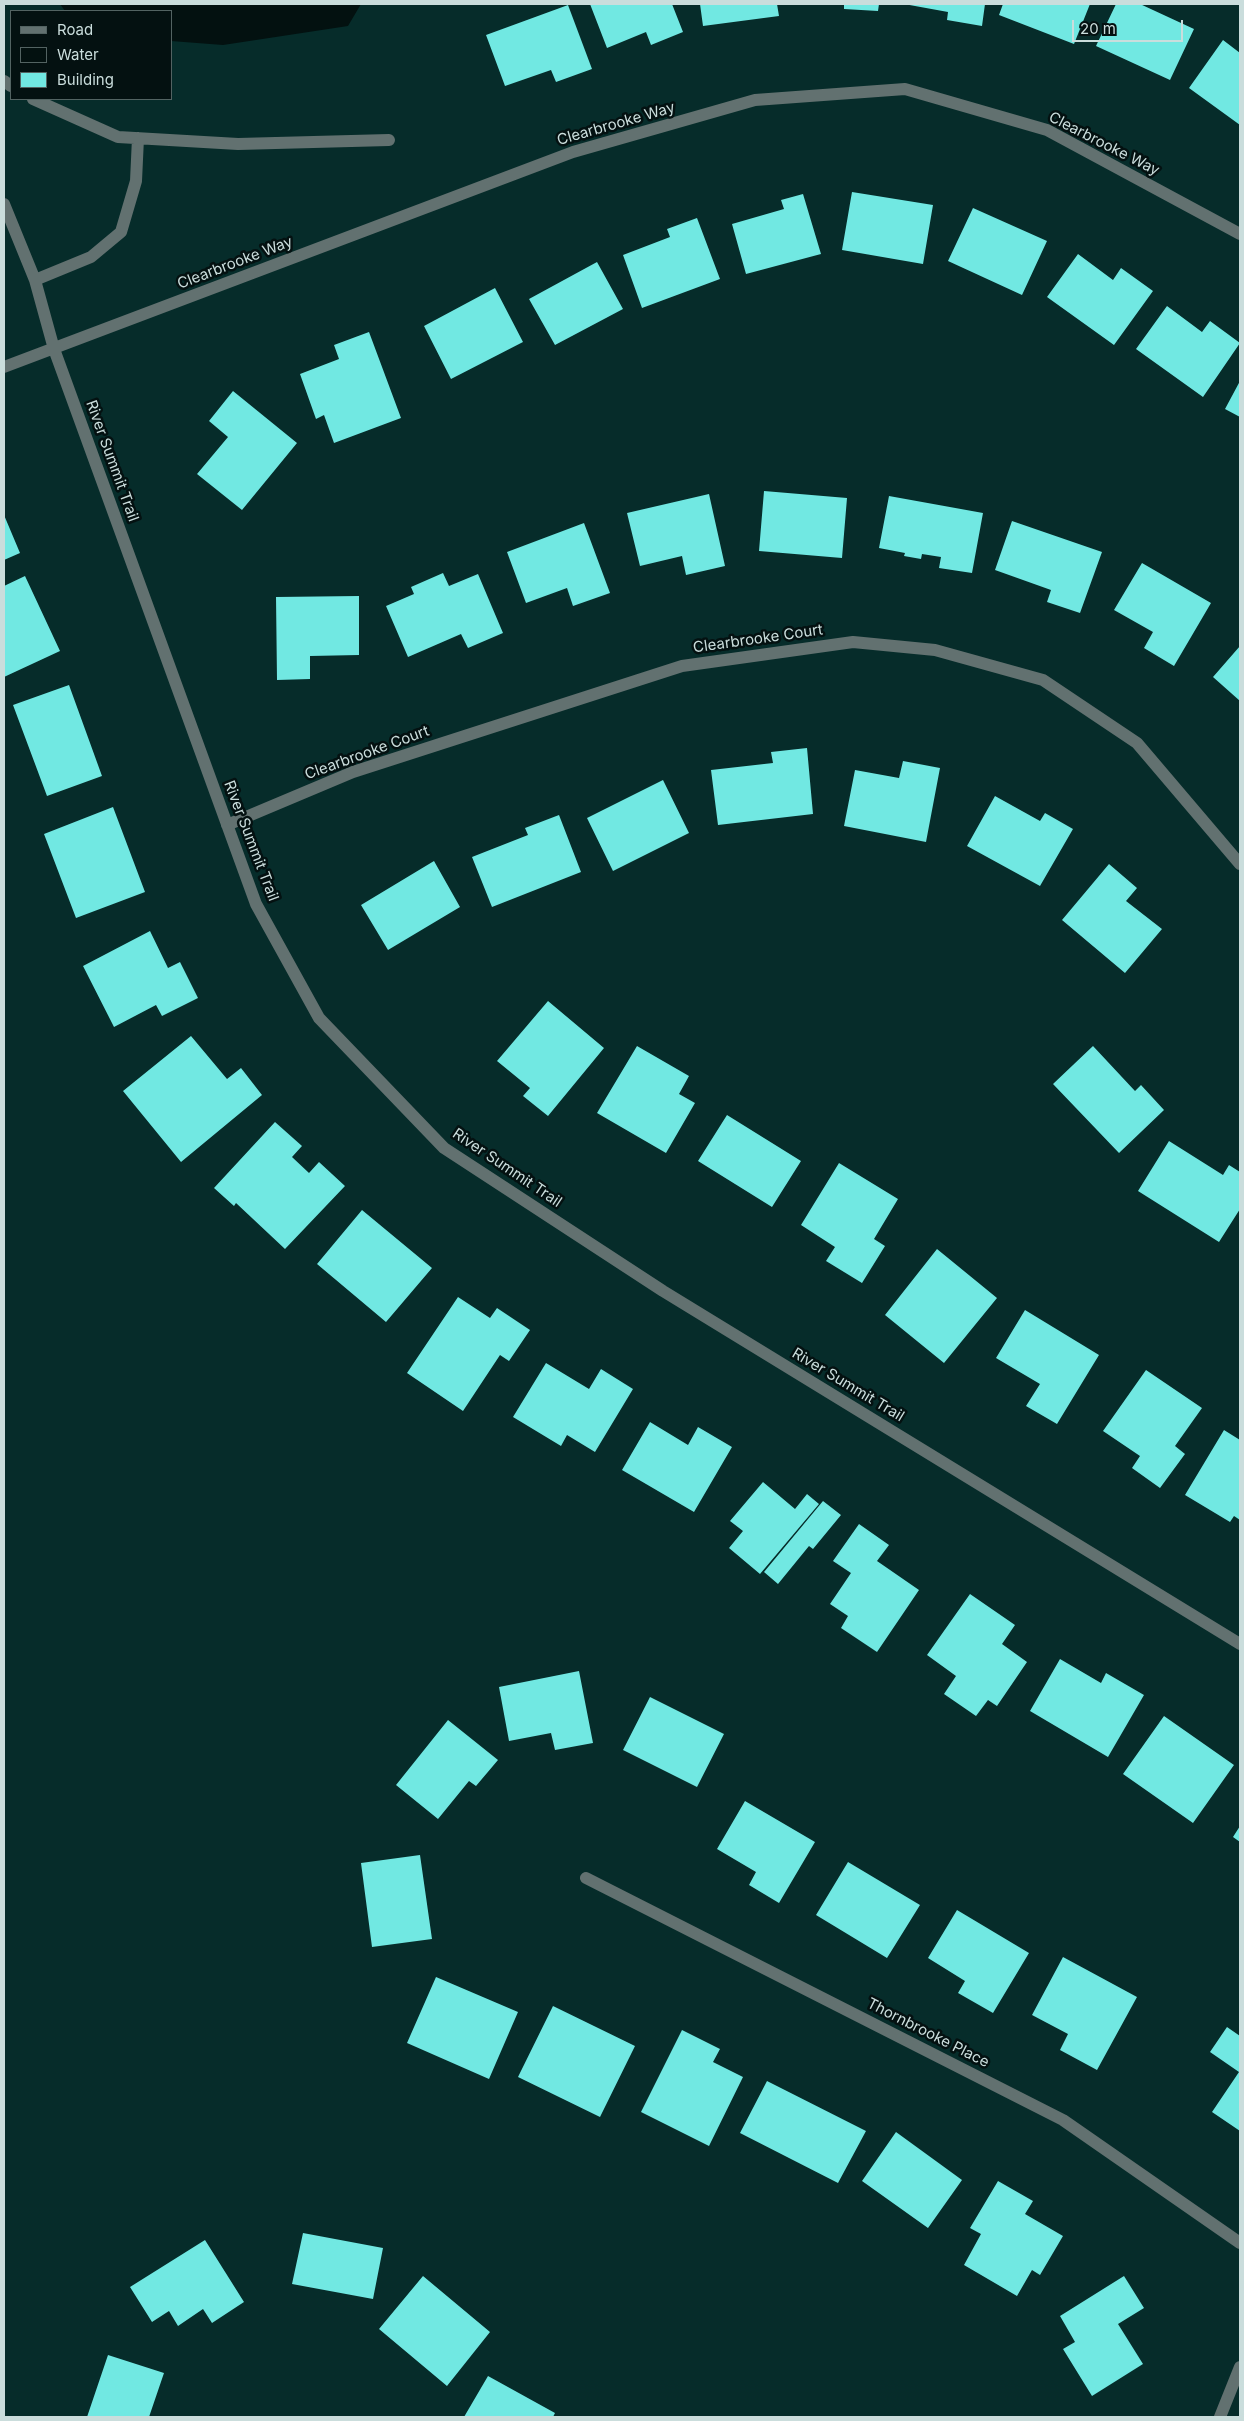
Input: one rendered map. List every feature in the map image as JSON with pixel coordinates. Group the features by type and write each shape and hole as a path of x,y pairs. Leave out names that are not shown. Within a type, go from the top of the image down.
{"street":[{"name":"Clearbrooke Way","path":"4,367 573,152 755,100 905,89 1047,130 1240,234"},
{"path":"35,100 118,137 238,144 389,140"},
{"path":"35,280 91,257 121,232 136,181 138,138"},
{"name":"River Summit Trail","path":"4,204 35,280 54,349 256,904 319,1018 444,1148 663,1291 1240,1644"},
{"name":"Clearbrooke Court","path":"228,825 353,772 682,666 853,642 935,650 1043,680 1137,743 1240,864"},
{"name":"Thornbrooke Place","path":"586,1878 1063,2120 1240,2243"},
{"path":"1220,2417 1240,2367"}],"water":[{"path":"60,4 361,4 348,26 223,45 172,41 172,10 64,10"}],"building":[{"path":"590,4 672,4 683,32 651,45 646,32 607,48"},
{"path":"700,4 777,4 779,16 703,26"},
{"path":"844,4 879,4 878,11 844,9"},
{"path":"904,4 985,4 982,26 947,20 948,12"},
{"path":"1003,4 1090,4 1074,44 999,15"},
{"path":"1116,4 1140,4 1194,29 1170,80 1096,46"},
{"path":"568,5 592,69 556,82 551,70 505,86 486,35"},
{"path":"1223,40 1240,53 1240,125 1189,88"},
{"path":"852,192 933,205 923,264 842,250"},
{"path":"803,194 821,254 746,274 732,224 784,209 781,200"},
{"path":"973,208 1047,241 1022,295 948,261"},
{"path":"697,218 720,279 642,308 623,255 670,237 667,229"},
{"path":"1078,254 1113,280 1121,268 1153,291 1114,345 1047,297"},
{"path":"597,262 623,309 555,345 529,299"},
{"path":"495,288 523,342 451,379 424,326"},
{"path":"1167,306 1202,332 1210,321 1240,343 1203,397 1136,349"},
{"path":"369,332 401,418 334,443 324,415 316,419 300,374 339,359 334,345"},
{"path":"1240,381 1240,417 1225,409"},
{"path":"233,391 297,443 242,510 197,474 228,437 209,421"},
{"path":"764,491 847,498 842,558 759,551"},
{"path":"709,494 725,566 686,575 682,556 640,566 627,513"},
{"path":"889,496 983,513 972,573 939,568 941,557 922,554 921,559 904,556 905,553 879,548"},
{"path":"4,515 20,553 4,560"},
{"path":"1012,521 1102,552 1080,613 1047,602 1051,590 995,570"},
{"path":"584,523 610,593 573,606 567,588 526,603 507,552"},
{"path":"1142,563 1211,603 1174,666 1144,648 1153,632 1114,610"},
{"path":"443,573 449,586 478,574 503,633 468,648 461,634 408,657 386,606 414,594 411,587"},
{"path":"25,576 60,651 4,677 4,586"},
{"path":"359,596 359,655 310,656 310,679 277,680 276,597"},
{"path":"1240,646 1240,701 1213,677"},
{"path":"69,685 102,776 47,796 13,705"},
{"path":"807,748 813,814 718,825 711,770 773,763 771,752"},
{"path":"903,761 940,768 926,842 844,826 855,770 899,778"},
{"path":"663,780 689,833 613,871 587,818"},
{"path":"995,796 1040,821 1045,813 1073,829 1040,886 967,846"},
{"path":"113,807 145,892 76,918 44,834"},
{"path":"559,815 581,872 492,907 472,857 528,835 525,828"},
{"path":"434,861 460,907 388,950 361,905"},
{"path":"1109,864 1137,888 1126,901 1162,929 1125,973 1062,920"},
{"path":"150,931 168,968 180,962 198,998 162,1016 156,1005 114,1027 83,966"},
{"path":"548,1001 604,1048 548,1116 523,1096 530,1088 497,1061"},
{"path":"191,1036 227,1079 241,1068 262,1095 181,1162 123,1091"},
{"path":"637,1046 689,1076 679,1094 695,1103 666,1153 597,1113"},
{"path":"1093,1046 1135,1091 1141,1085 1164,1110 1119,1153 1053,1084"},
{"path":"727,1115 801,1161 772,1207 698,1161"},
{"path":"275,1122 302,1146 292,1157 309,1173 319,1162 345,1186 285,1249 236,1203 234,1206 214,1188"},
{"path":"1169,1141 1223,1175 1229,1165 1240,1172 1240,1209 1219,1242 1138,1191"},
{"path":"839,1163 898,1199 874,1239 885,1246 862,1283 826,1261 835,1247 801,1225"},
{"path":"362,1210 432,1268 386,1322 317,1264"},
{"path":"937,1249 997,1298 944,1363 885,1315"},
{"path":"458,1297 490,1318 497,1308 530,1330 509,1361 500,1355 463,1411 407,1373"},
{"path":"1025,1310 1099,1355 1057,1424 1026,1406 1040,1384 996,1358"},
{"path":"546,1363 589,1389 601,1369 633,1389 595,1452 567,1435 561,1446 513,1417"},
{"path":"1146,1370 1202,1408 1175,1446 1185,1454 1160,1488 1132,1468 1140,1456 1103,1431"},
{"path":"650,1422 688,1445 698,1427 732,1447 694,1512 622,1470"},
{"path":"1224,1430 1240,1440 1240,1520 1234,1516 1230,1522 1185,1495"},
{"path":"763,1482 795,1509 807,1494 819,1504 760,1574 729,1548 743,1531 730,1521"},
{"path":"823,1501 841,1515 813,1549 809,1546 778,1584 764,1572"},
{"path":"859,1524 889,1545 877,1561 919,1590 877,1652 841,1628 848,1616 830,1604 851,1573 833,1561"},
{"path":"970,1594 1015,1625 1002,1644 1027,1662 997,1706 988,1700 976,1716 944,1694 956,1676 927,1655"},
{"path":"1060,1659 1101,1683 1106,1673 1144,1695 1108,1757 1030,1711"},
{"path":"579,1671 593,1743 555,1750 551,1733 509,1741 499,1687"},
{"path":"650,1697 724,1734 697,1787 623,1750"},
{"path":"1164,1716 1234,1765 1193,1823 1123,1774"},
{"path":"448,1720 498,1760 476,1786 469,1781 438,1819 396,1785"},
{"path":"745,1801 815,1842 779,1903 749,1885 756,1872 717,1849"},
{"path":"1240,1826 1240,1842 1233,1837"},
{"path":"420,1855 432,1939 372,1947 361,1863"},
{"path":"848,1862 920,1905 887,1958 816,1915"},
{"path":"957,1910 1029,1953 993,2013 958,1993 965,1981 928,1958"},
{"path":"1063,1957 1137,1997 1097,2070 1060,2050 1068,2034 1032,2015"},
{"path":"436,1977 518,2012 489,2079 407,2043"},
{"path":"553,2006 635,2046 600,2117 518,2077"},
{"path":"1227,2027 1240,2036 1240,2131 1212,2112 1239,2072 1210,2052"},
{"path":"682,2030 720,2049 713,2062 743,2077 709,2146 641,2112"},
{"path":"767,2081 866,2131 838,2183 740,2133"},
{"path":"896,2132 962,2180 928,2228 862,2181"},
{"path":"998,2181 1033,2201 1025,2214 1063,2236 1040,2275 1032,2270 1017,2296 964,2265 981,2234 970,2228"},
{"path":"303,2233 383,2248 373,2299 292,2284"},
{"path":"205,2240 244,2302 212,2323 203,2309 178,2326 169,2311 152,2322 130,2287"},
{"path":"423,2276 490,2332 447,2386 379,2329"},
{"path":"1124,2276 1144,2308 1118,2324 1143,2364 1092,2396 1063,2349 1075,2342 1060,2316"},
{"path":"108,2355 164,2373 149,2417 87,2417"},
{"path":"488,2376 555,2413 553,2417 464,2417"}]}
